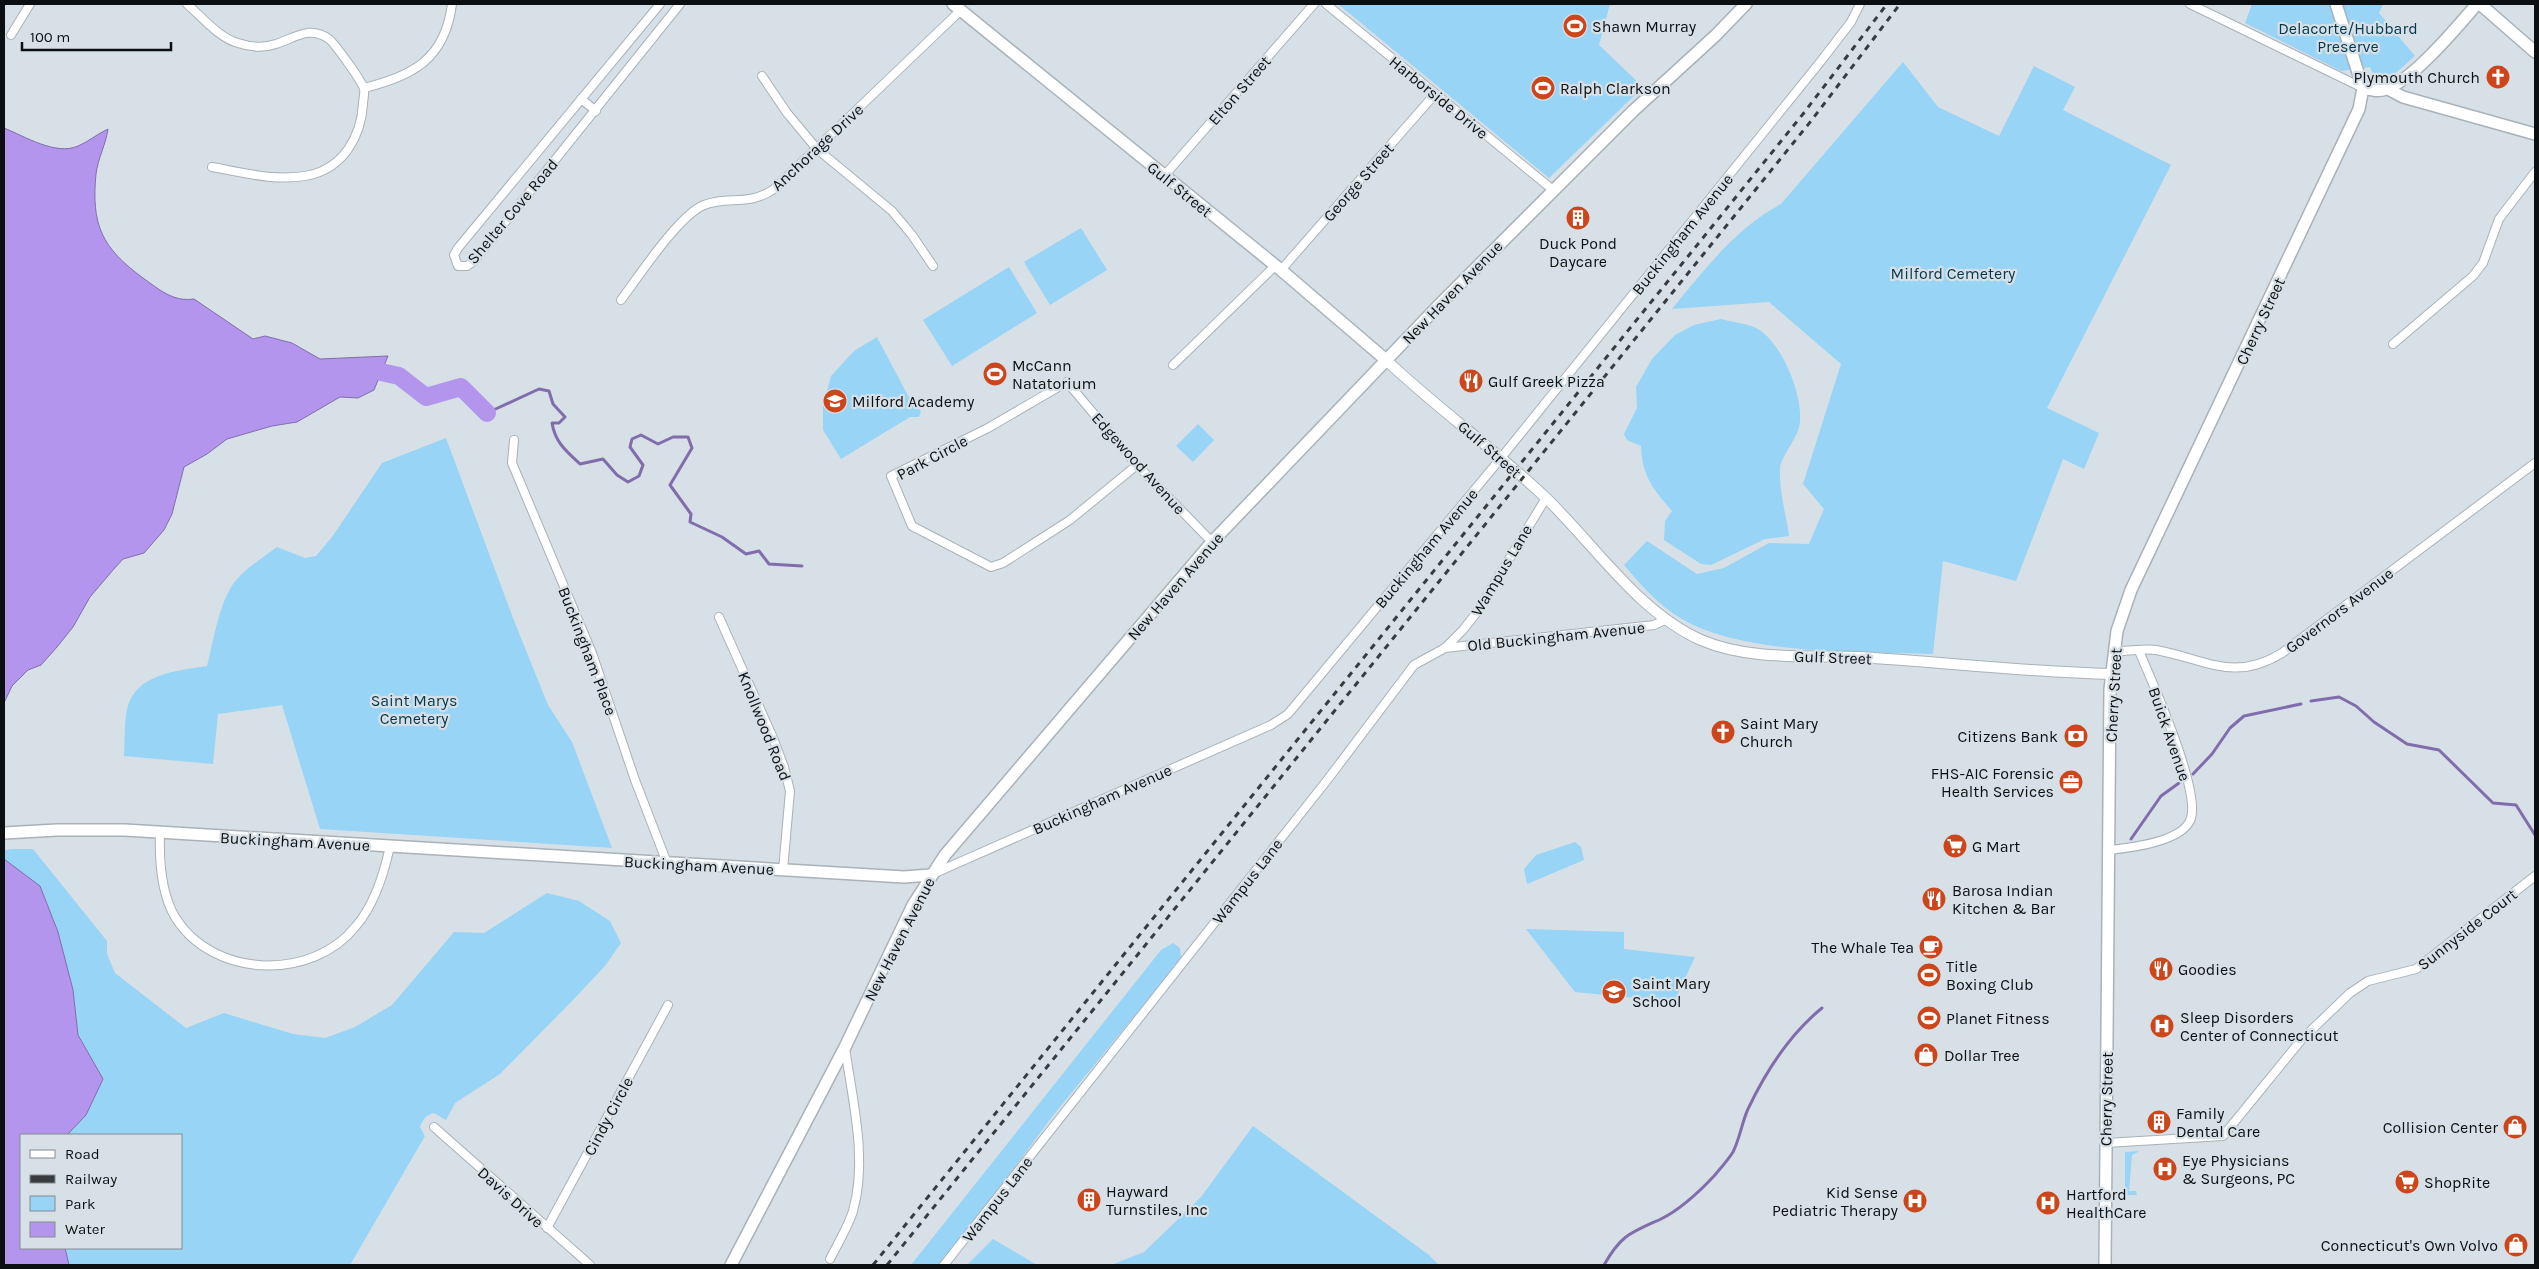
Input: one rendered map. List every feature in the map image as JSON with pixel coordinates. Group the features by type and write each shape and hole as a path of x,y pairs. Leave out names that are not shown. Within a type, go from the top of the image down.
{"main road":[{"name":"New Haven Avenue","path":"731,1265 845,1047 913,905 930,875 1103,668 1212,542 1386,360 1553,190 1633,111 1716,35 1746,4"},
{"path":"2336,4 2363,88 2375,91 2388,89 2423,62 2478,4 2535,52"},
{"name":"Gulf Street","path":"957,7 1278,268 1386,360"},
{"name":"Cherry Street","path":"2105,1265 2110,674 2117,631 2132,590 2359,109 2363,88"},
{"path":"2388,89 2403,97 2535,134"},
{"name":"Buckingham Avenue","path":"4,833 89,830 160,832 916,878 930,875"}],"street":[{"path":"11,35 30,4"},
{"path":"188,4 222,34 239,44 255,46 273,44 302,32 322,36 334,45 364,88 362,118 355,141 342,157 326,169 310,175 269,178 212,167"},
{"path":"364,88 398,79 425,62 446,32 452,4"},
{"name":"Shelter Cove Road","path":"660,4 458,248 454,255 458,266 467,266 474,261 680,4"},
{"name":"Elton Street","path":"1164,176 1314,4"},
{"name":"Harborside Drive","path":"1326,4 1553,190"},
{"name":"Buckingham Avenue","path":"930,875 1281,719 1293,708 1501,458 1821,61 1851,22 1860,4"},
{"path":"2190,4 2363,88"},
{"name":"Anchorage Drive","path":"621,300 686,218 704,205 752,200 763,196 781,183 957,7"},
{"path":"762,76 787,113 816,149 892,211 912,235 933,266"},
{"name":"George Street","path":"1173,366 1278,268 1436,94"},
{"path":"581,99 596,110"},
{"path":"2393,344 2473,276 2483,263 2499,219 2535,172"},
{"name":"Gulf Street","path":"1386,360 1546,498 1651,608 1665,620 1704,641 1729,649 1791,656 1910,661 2012,671 2110,674"},
{"name":"Edgewood Avenue","path":"1067,382 1137,465 1212,542"},
{"name":"Park Circle","path":"1067,382 988,428 891,476 912,526 991,566 1003,563 1070,520 1137,465"},
{"name":"Buckingham Place","path":"514,440 512,463 592,653 635,780 667,863"},
{"name":"Governors Avenue","path":"2114,652 2156,650 2236,669 2264,663 2282,653 2535,462"},
{"name":"Wampus Lane","path":"944,1265 1328,779 1414,665 1445,648 1477,612 1546,498"},
{"name":"Knollwood Road","path":"719,617 773,738 788,780 790,797 784,870"},
{"name":"Old Buckingham Avenue","path":"1445,648 1654,625 1665,620"},
{"name":"Buick Avenue","path":"2109,850 2134,848 2159,841 2177,832 2191,818 2192,808 2186,775 2164,712 2139,651"},
{"path":"160,832 162,873 168,900 176,918 207,949 242,963 259,966 285,964 310,959 339,943 356,927 370,906 382,876 390,846"},
{"name":"Sunnyside Court","path":"2106,1144 2222,1136 2302,1039 2350,993 2368,982 2416,969 2535,876"},
{"name":"Cindy Circle","path":"547,1228 668,1004"},
{"path":"830,1259 853,1211 858,1173 857,1135 845,1047"},
{"name":"Davis Drive","path":"434,1128 590,1265"}],"green space":[{"path":"1338,4 1610,4 1599,45 1643,87 1549,178"},
{"name":"Delacorte/Hubbard Preserve","path":"2252,4 2383,4 2379,13 2415,56 2396,73 2385,78 2379,79 2374,77 2370,67 2341,71 2245,23"},
{"name":"Milford Cemetery","path":"1903,62 1938,107 1999,136 2034,66 2075,87 2063,110 2171,165 2047,408 2099,433 2084,469 2063,459 2016,581 1943,561 1933,654 1838,652 1804,649 1737,639 1707,631 1682,619 1665,607 1643,587 1624,565 1647,541 1697,574 1724,568 1769,543 1809,544 1824,509 1803,484 1841,364 1769,302 1672,309 1735,237 1749,225 1781,204"},
{"path":"1081,228 1107,270 1050,305 1024,262"},
{"path":"1009,267 1037,313 952,366 923,320"},
{"path":"1721,319 1754,327 1764,333 1773,343 1782,356 1795,386 1800,415 1799,427 1780,468 1789,536 1765,539 1711,565 1701,564 1664,540 1665,521 1672,511 1659,496 1646,474 1641,446 1627,440 1624,434 1637,408 1636,387 1652,359 1675,335 1694,325"},
{"path":"877,337 913,405 921,411 919,417 910,417 841,459 823,430 823,406 831,376 854,351"},
{"path":"1198,424 1214,440 1193,462 1176,446"},
{"name":"Saint Marys Cemetery","path":"446,438 513,618 548,705 572,742 612,848 320,829 282,705 218,714 213,764 124,756 126,715 132,697 148,681 159,676 207,666 215,631 227,594 240,576 277,547 305,558 316,556 332,537 382,463"},
{"path":"1575,842 1581,847 1584,860 1527,884 1524,869 1536,855"},
{"path":"33,849 107,941 107,954 115,973 186,1028 224,1013 293,1034 325,1038 355,1027 392,1005 454,932 484,933 547,893 579,901 610,921 621,943 605,966 500,1074 455,1103 446,1120 434,1113 425,1118 420,1127 425,1136 350,1265 69,1265 65,1249 182,1249 182,1134 68,1134 103,1079 78,1035 73,990 58,932 40,886 4,859 4,850"},
{"path":"1526,929 1624,932 1624,949 1695,957 1674,1002 1575,992"},
{"path":"1173,943 1180,948 1181,959 1055,1113 942,1265 911,1265 1161,950"},
{"path":"1253,1126 1429,1255 1439,1265 1111,1265 1144,1252 1201,1197"},
{"path":"2140,1151 2132,1155 2129,1191 2136,1191 2137,1195 2125,1195 2125,1152"},
{"path":"993,1239 1037,1265 967,1265"}],"water":[{"path":"4,128 40,144 60,149 78,146 108,129 96,174 95,208 102,234 118,256 129,267 161,291 180,299 194,299 253,339 265,336 292,343 320,359 388,356 374,390 358,398 340,397 297,422 272,426 227,439 207,454 184,467 172,514 164,530 144,553 123,559 90,597 73,627 57,647 41,665 28,670 12,686 4,703"},
{"path":"4,859 40,886 58,932 73,990 78,1035 103,1079 86,1115 68,1134 20,1134 20,1249 65,1249 69,1265 4,1265"}],"waterway":[{"path":"381,372 399,376 426,397 461,387 487,413"},
{"path":"487,413 539,389 549,391 553,404 565,417 559,423 552,423 558,441 580,464 603,459 617,475 628,482 639,476 643,465 630,447 632,439 641,435 658,444 673,437 688,437 692,448 670,485 691,514 690,522 722,537 746,554 759,551 769,564 802,566"},
{"path":"2311,701 2339,697 2356,706 2374,722 2407,744 2439,750 2493,803 2516,805 2535,835"},
{"path":"2193,774 2212,754 2230,728 2244,716 2301,704"},
{"path":"2131,839 2161,796 2179,783"},
{"path":"1604,1265 1616,1247 1627,1236 1675,1211 1714,1176 1733,1152 1748,1109 1771,1067 1799,1029 1822,1008"}],"railway":[{"path":"873,1265 1803,114 1887,4"},
{"path":"887,1265 1811,121 1900,4"}],"place":[{"name":"Shawn Murray","path":"1575,26"},
{"name":"Plymouth Church","path":"2498,77"},
{"name":"Ralph Clarkson","path":"1543,88"},
{"name":"Duck Pond Daycare","path":"1578,218"},
{"name":"McCann Natatorium","path":"995,374"},
{"name":"Gulf Greek Pizza","path":"1471,381"},
{"name":"Milford Academy","path":"835,401"},
{"name":"Saint Mary Church","path":"1723,732"},
{"name":"Citizens Bank","path":"2076,736"},
{"name":"FHS-AIC Forensic Health Services","path":"2071,782"},
{"name":"G Mart","path":"1955,846"},
{"name":"Barosa Indian Kitchen & Bar","path":"1934,899"},
{"name":"The Whale Tea","path":"1931,947"},
{"name":"Goodies","path":"2161,969"},
{"name":"Title Boxing Club","path":"1929,975"},
{"name":"Saint Mary School","path":"1614,992"},
{"name":"Planet Fitness","path":"1929,1018"},
{"name":"Sleep Disorders Center of Connecticut","path":"2162,1026"},
{"name":"Dollar Tree","path":"1926,1055"},
{"name":"Family Dental Care","path":"2159,1122"},
{"name":"Collision Center","path":"2515,1127"},
{"name":"Eye Physicians & Surgeons, PC","path":"2165,1169"},
{"name":"ShopRite","path":"2407,1182"},
{"name":"Hayward Turnstiles, Inc","path":"1089,1200"},
{"name":"Kid Sense Pediatric Therapy","path":"1915,1201"},
{"name":"Hartford HealthCare","path":"2048,1203"},
{"name":"Connecticut's Own Volvo","path":"2516,1245"}]}
